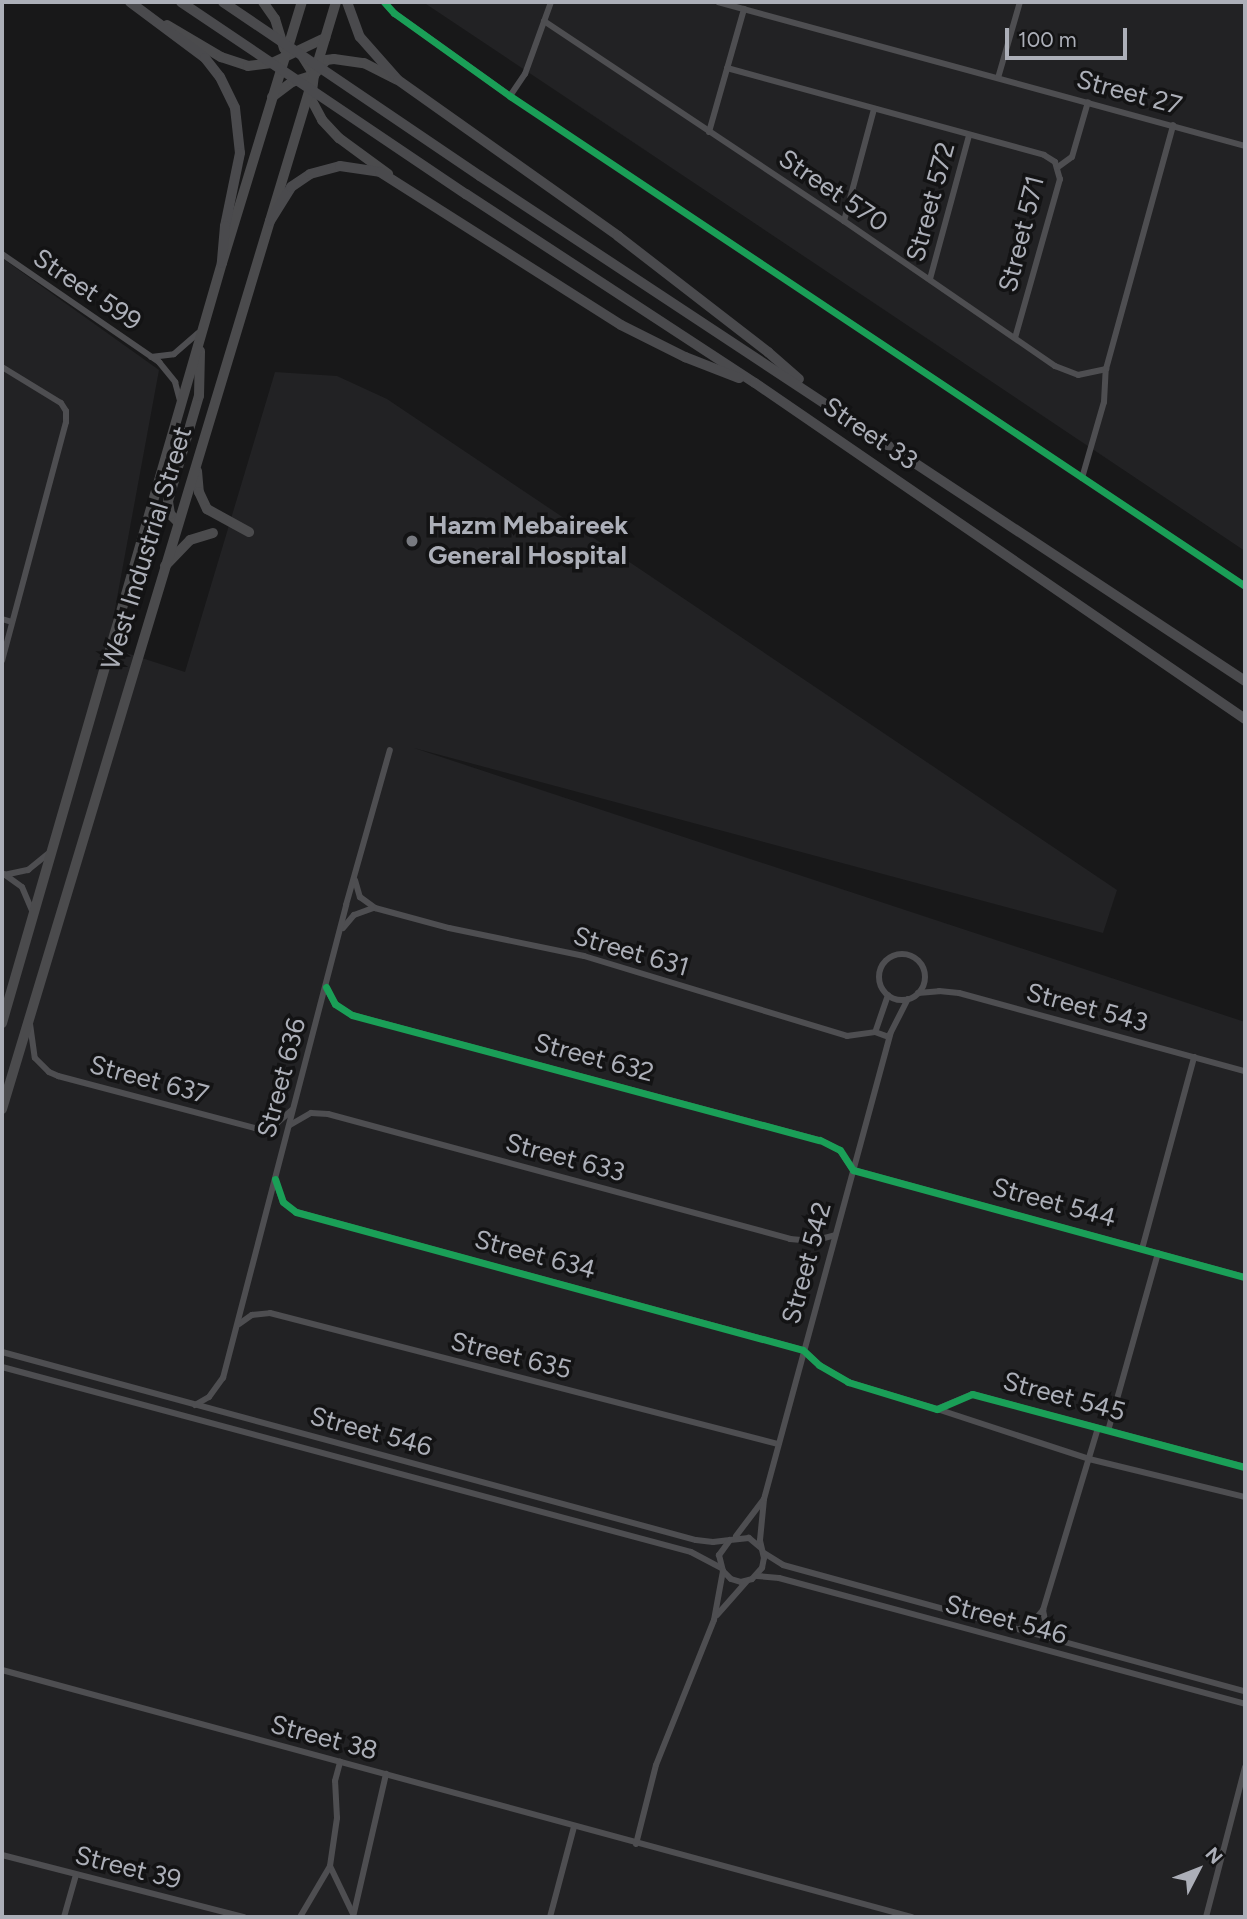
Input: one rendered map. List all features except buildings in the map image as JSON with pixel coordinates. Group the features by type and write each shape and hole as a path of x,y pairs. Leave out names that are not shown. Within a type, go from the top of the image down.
{"highway":[{"name":"Street 33","path":"181,2 466,194 755,383 1245,719"},
{"name":"Street 33","path":"223,2 480,176 1245,681"},
{"path":"347,2 352,22 364,44 398,80 625,242 768,352 813,394"},
{"path":"133,4 205,58 220,77 235,108 240,153 225,226 222,263"},
{"path":"270,221 291,187 320,170 360,167 398,181 621,325 685,357 755,383"}],"main road":[{"path":"263,2 275,19 292,82 305,103"},
{"name":"West Industrial Street","path":"2,1023 222,263 302,2"},
{"name":"West Industrial Street","path":"2,1109 335,2"},
{"path":"133,4 233,63 264,65 325,38"},
{"path":"293,32 297,49 314,75"},
{"path":"398,80 364,63 344,58 326,60 314,75 311,99 328,129 398,181"},
{"path":"271,98 292,82 314,75"},
{"path":"169,510 168,501 199,396 200,342"},
{"path":"197,465 199,492 207,509 249,532"},
{"path":"152,510 169,510 180,517"},
{"path":"152,510 180,517"},
{"path":"163,568 190,540 213,533"}],"street":[{"path":"384,2 394,13 510,96 1245,586"},
{"path":"510,96 526,74 551,2"},
{"name":"Street 27","path":"718,2 1245,146"},
{"path":"999,78 1020,2"},
{"path":"709,132 744,9"},
{"name":"Street 570","path":"544,21 844,220 1066,372 1078,375 1106,369"},
{"name":"Street 571","path":"727,68 1044,155 1058,167 1060,179 1015,338"},
{"path":"1058,167 1072,157 1088,102"},
{"path":"844,220 874,108"},
{"path":"1082,478 1104,402 1106,369 1173,125"},
{"name":"Street 572","path":"930,279 970,135"},
{"name":"Street 599","path":"2,254 170,373 181,410"},
{"name":"Street 599","path":"151,357 167,356 182,350 205,323"},
{"path":"2,368 61,403 66,411 66,422 2,661"},
{"path":"2,619 12,622"},
{"name":"Street 636","path":"195,1405 209,1397 220,1385 390,750"},
{"path":"3,874 28,870 38,864 55,845"},
{"path":"3,874 22,887 34,917"},
{"path":"355,878 360,897 375,908"},
{"path":"340,933 354,915 375,908"},
{"name":"Street 631","path":"375,908 449,928 584,957 847,1035 875,1032"},
{"path":"901,955 913,958 922,968 924,981 918,993 908,999 888,995 880,982 880,969 888,959 901,955"},
{"name":"Street 632","path":"326,987 335,1004 352,1015 820,1140 840,1150 853,1170"},
{"path":"2,1002 13,989"},
{"name":"Street 543","path":"918,993 959,993 1245,1071"},
{"path":"888,995 875,1032 889,1037"},
{"name":"Street 542","path":"762,1550 764,1499 778,1444 889,1037 908,999"},
{"name":"Street 637","path":"29,1017 35,1058 49,1072 58,1076 255,1128 277,1123 293,1108"},
{"name":"Street 544","path":"1142,1249 1194,1057"},
{"name":"Street 633","path":"288,1127 310,1113 328,1114 790,1239 813,1241 835,1235"},
{"name":"Street 544","path":"853,1170 1245,1277"},
{"name":"Street 634","path":"275,1179 283,1202 304,1214 803,1350"},
{"path":"1108,1431 1158,1253"},
{"name":"Street 635","path":"237,1325 252,1315 270,1313 778,1444"},
{"path":"803,1350 819,1365 848,1382 1089,1459 1245,1497"},
{"name":"Street 546","path":"2,1352 696,1540 713,1542 732,1539"},
{"name":"Street 546","path":"2,1367 691,1552 722,1570"},
{"name":"Street 545","path":"937,1409 972,1394 1245,1467"},
{"name":"Street 545","path":"1044,1610 1098,1428"},
{"name":"Street 542","path":"732,1539 764,1499"},
{"path":"636,1844 656,1765 714,1620 722,1570 719,1555 732,1539 749,1538 762,1550 762,1568 757,1576 747,1581 714,1620"},
{"name":"Street 546","path":"762,1550 783,1565 1245,1691"},
{"path":"722,1570 731,1579 747,1581"},
{"name":"Street 546","path":"757,1576 779,1578 1244,1706"},
{"path":"1020,1629 1033,1622 1044,1610"},
{"path":"1044,1610 1046,1625 1054,1639"},
{"name":"Street 38","path":"2,1670 912,1917"},
{"path":"300,1917 330,1866 337,1818 335,1782 340,1762"},
{"path":"1206,1917 1245,1767"},
{"path":"353,1916 386,1774"},
{"path":"550,1917 574,1827"},
{"name":"Street 39","path":"2,1855 244,1917"},
{"path":"330,1866 353,1916"},
{"path":"64,1917 76,1875"}],"shaded area":[{"path":"423,2 1245,2 1245,551 859,293"},
{"path":"2,258 159,370 108,647 185,672 275,372 337,376 387,399 1117,890 1103,933 414,748 1245,1022 1245,1917 2,1917"}],"cycle path":[{"path":"384,2 394,13 510,96 1245,586"},
{"path":"326,987 335,1004 352,1015 820,1140 840,1150 853,1170 1245,1277"},
{"path":"275,1179 283,1202 296,1212 803,1350 819,1365 848,1382 937,1409 972,1394 1245,1467"}],"place":[{"name":"Hazm Mebaireek General Hospital","path":"412,541"}]}
